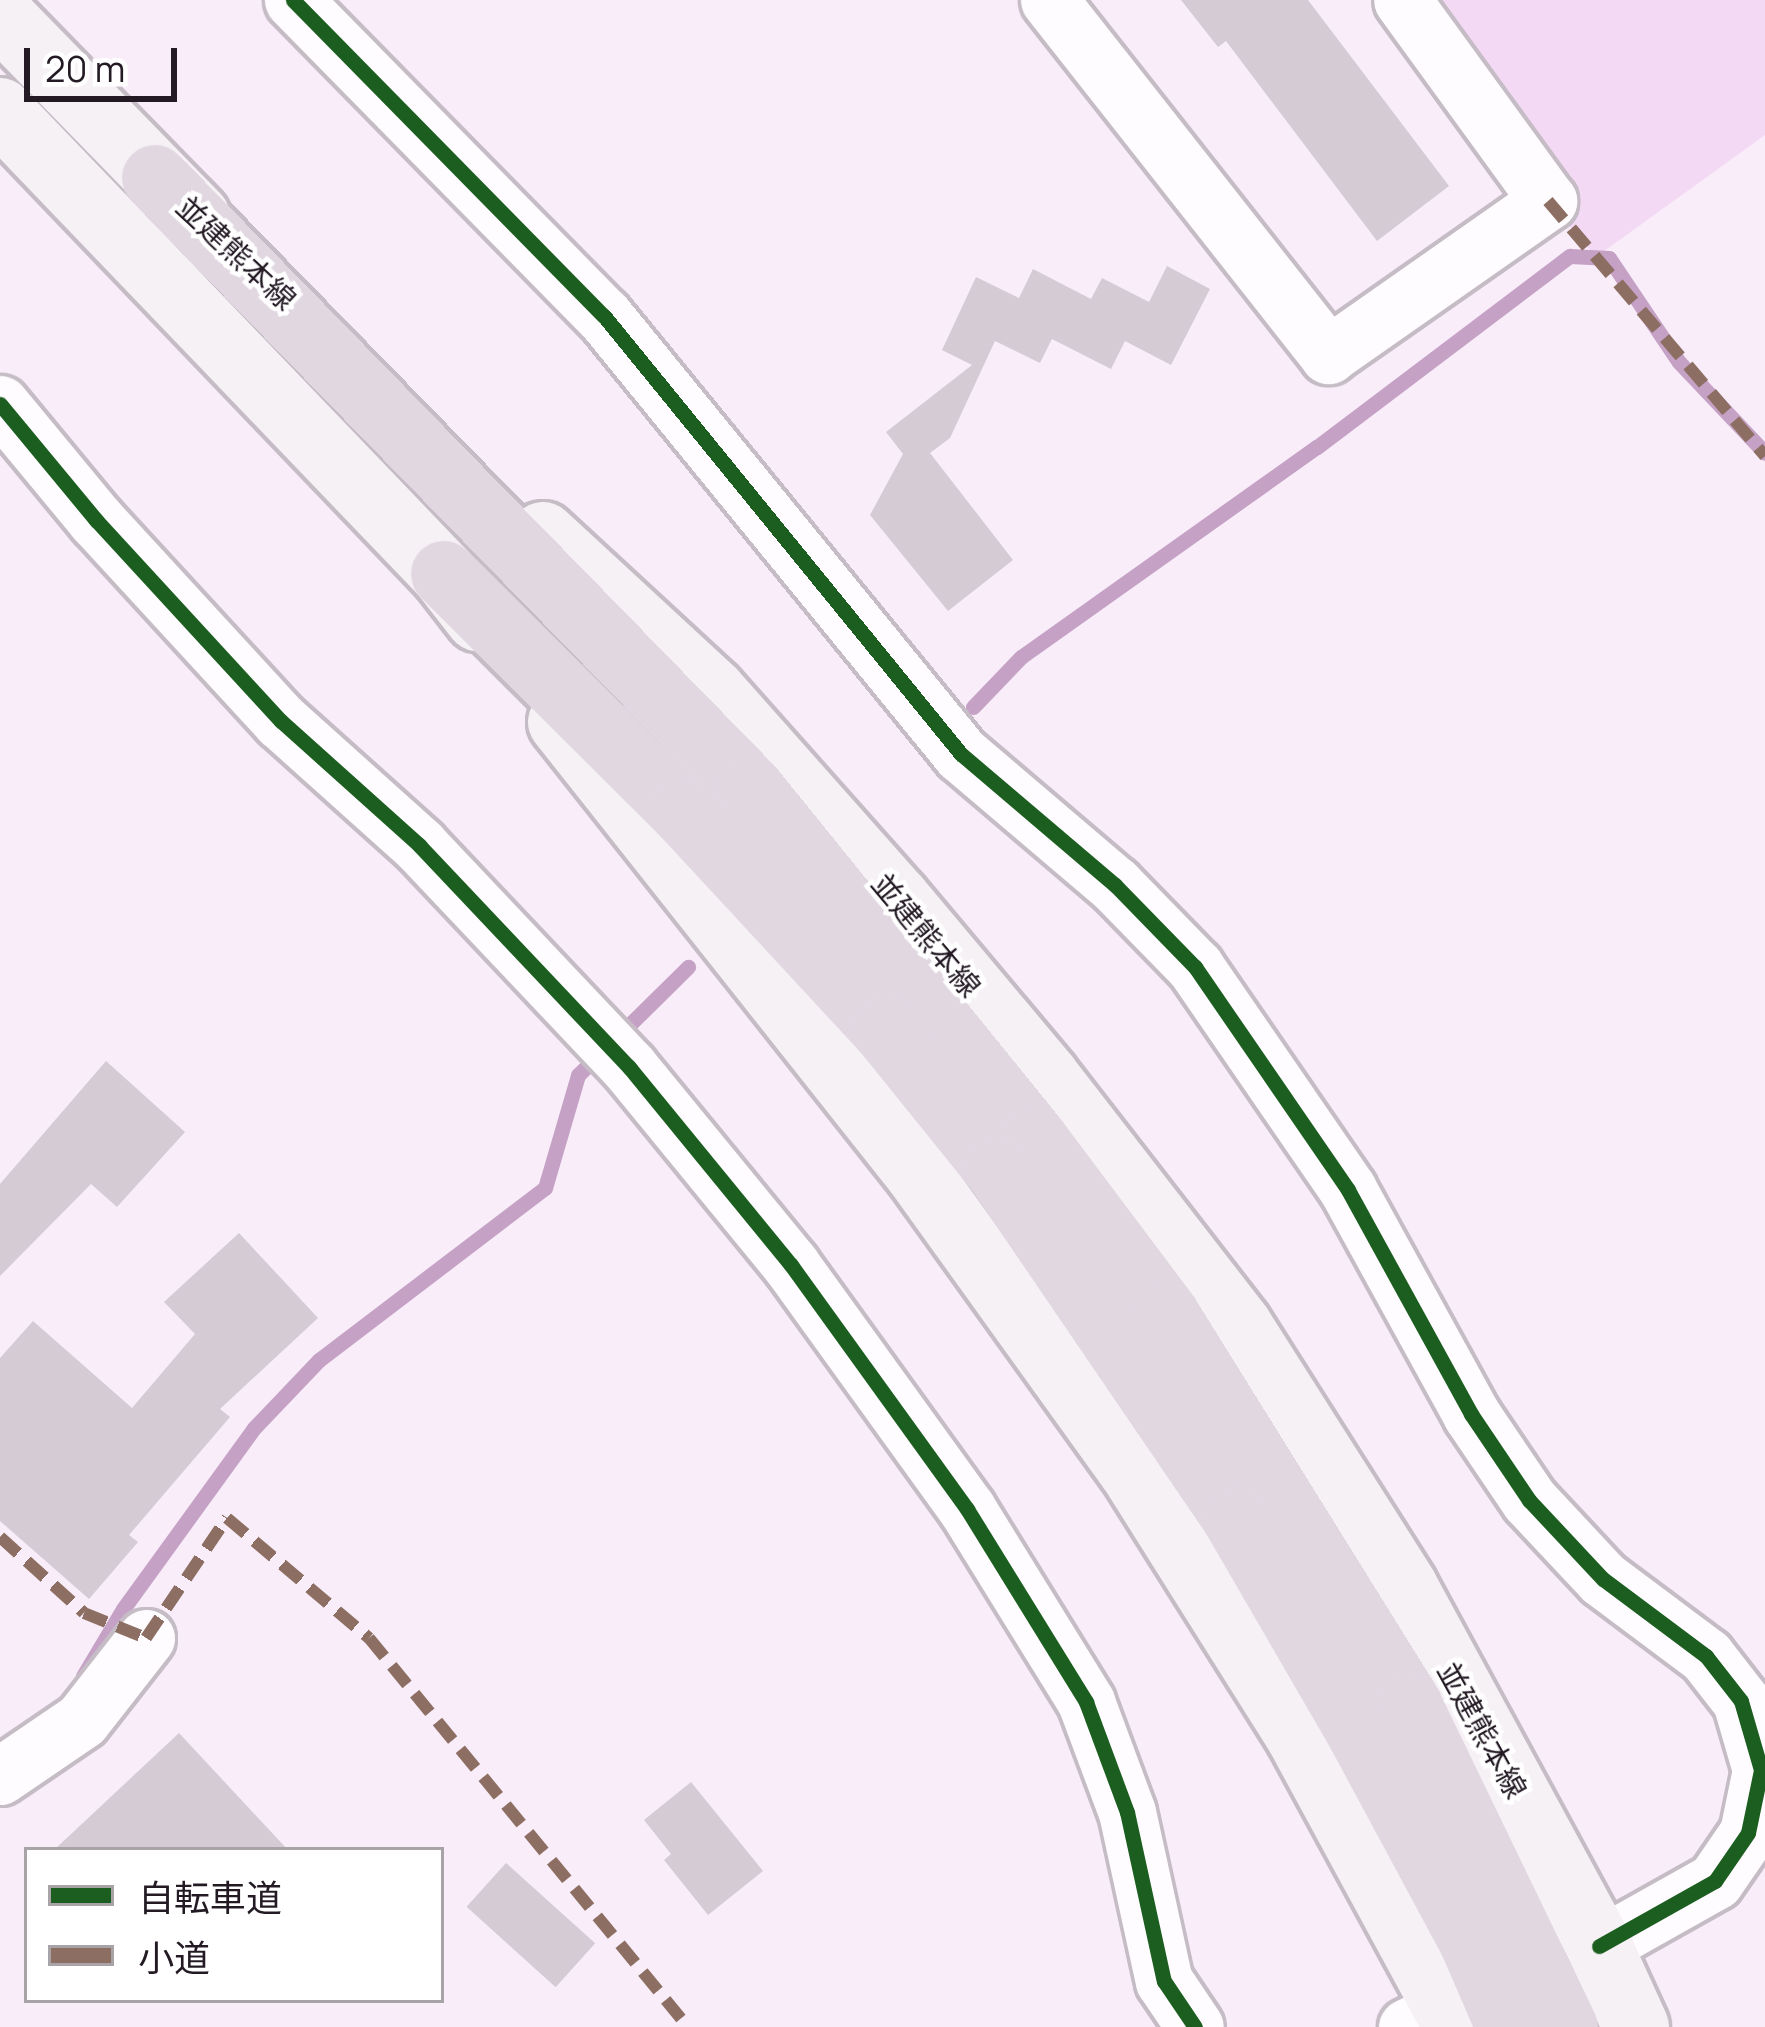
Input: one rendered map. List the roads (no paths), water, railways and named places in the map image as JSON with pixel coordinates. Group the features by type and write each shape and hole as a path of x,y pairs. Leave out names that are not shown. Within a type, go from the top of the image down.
{"highway":[{"path":"155,178 751,789 1035,1139 1167,1316 1385,1721 1564,2027"},
{"path":"444,574 683,812 885,1030 998,1170 1238,1521 1385,1721 1509,2027"}],"main road":[{"name":"並建熊本線","path":"0,15 155,178 713,692 1046,1077 1239,1326 1405,1588 1599,1946 1636,2027"},
{"path":"0,111 444,574 918,1173 1131,1469 1299,1736 1437,2020"}],"street":[{"path":"293,0 604,316 961,754 1114,885 1195,967 1348,1190 1472,1414 1529,1500 1603,1579 1706,1656 1741,1701 1761,1770 1748,1833 1715,1881 1599,1946"},
{"path":"1049,0 1328,356 1548,201 1402,0"},
{"path":"0,404 96,520 281,721 418,845 628,1067 791,1264 968,1509 1086,1702 1127,1812 1164,1981 1195,2027"},
{"path":"0,1776 82,1720 146,1638"}],"waterway":[{"path":"973,707 1021,657 1317,447 1570,256 1609,258 1679,362 1765,453"},
{"path":"617,1037 688,967"},
{"path":"83,1676 123,1609 254,1428 319,1360 545,1188 578,1075 600,1054"}]}
